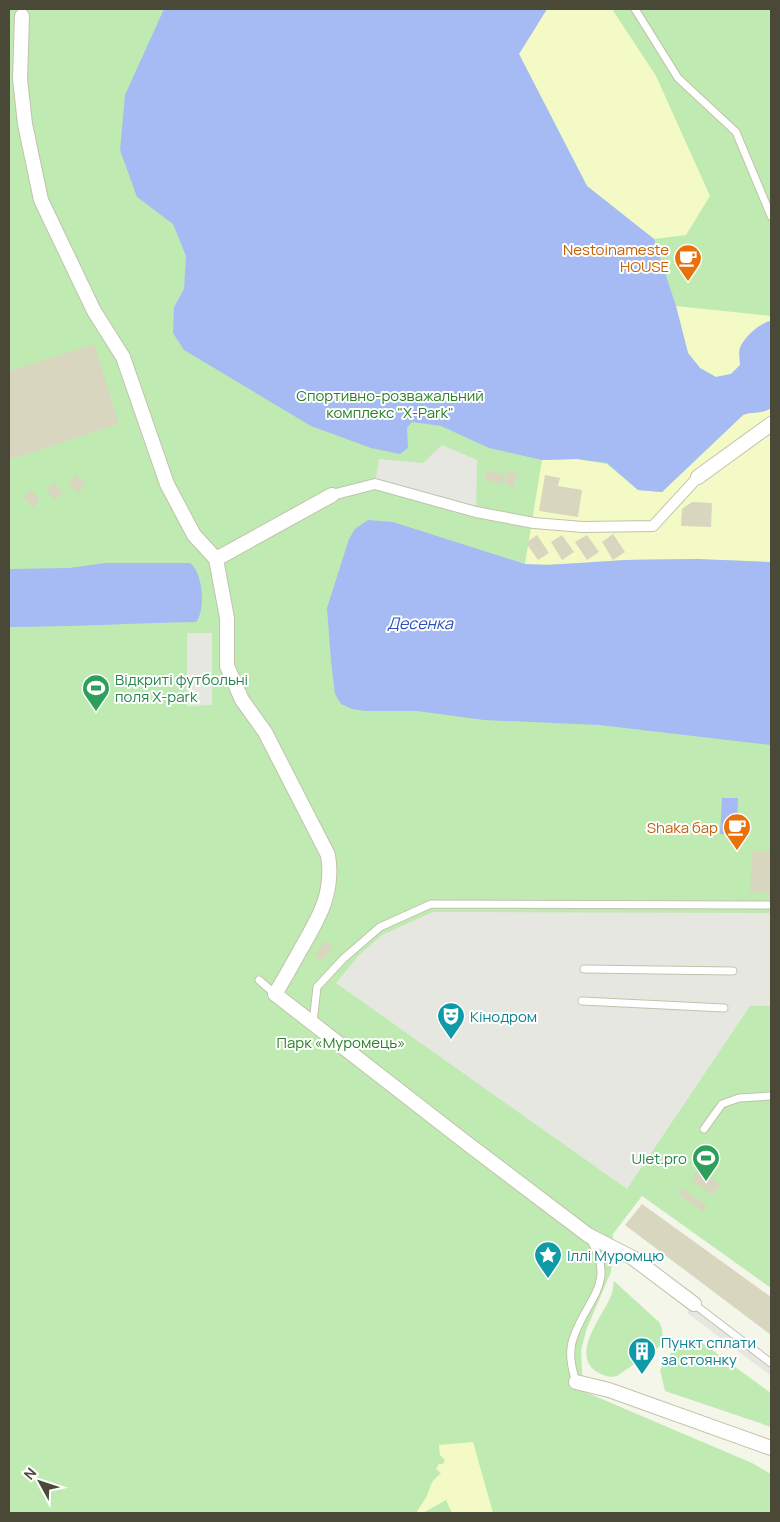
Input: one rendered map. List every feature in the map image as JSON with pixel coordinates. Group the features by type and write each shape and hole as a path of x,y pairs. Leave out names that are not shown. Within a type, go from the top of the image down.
{"street":[{"path":"22,12 20,79 25,124 41,200 94,311 123,357 167,484 194,536 216,558 227,618 227,666 242,700 265,732 328,855 330,868 329,884 323,911 275,994 588,1235 633,1258 694,1304"},
{"path":"216,558 332,495 374,484 476,512 534,523 583,528 653,526 698,478 771,424"},
{"path":"576,1382 608,1390 771,1448"}],"lane":[{"path":"635,9 678,78 736,132 771,216"},
{"path":"313,1023 317,987 343,959 380,927 431,904 771,905"},
{"path":"584,969 733,971"},
{"path":"259,980 275,994"},
{"path":"582,1001 724,1008"},
{"path":"704,1128 722,1104 739,1098 771,1096"},
{"path":"576,1382 570,1363 573,1336 600,1286 602,1276 596,1250 588,1235"},
{"path":"694,1304 771,1363"}],"green space":[{"name":"Парк «Муромець»","path":"9,9 771,9 771,1288 642,1196 613,1234 611,1272 587,1328 581,1350 583,1391 752,1463 771,1474 771,1513 9,1513"},
{"path":"614,1281 659,1322 662,1328 662,1340 660,1346 617,1376 612,1377 599,1373 590,1366 587,1346 596,1323 612,1293"},
{"path":"697,1339 771,1393 771,1427 665,1391 660,1370 675,1347"}],"sand":[{"path":"547,9 612,9 656,76 710,196 686,235 654,239 587,186 519,54"},
{"path":"676,306 771,316 771,321 766,322 740,348 740,365 731,374 716,377 700,368 688,353"},
{"path":"771,408 771,562 662,559 525,564 542,460 577,459 607,464 638,490 662,492 743,415"},
{"path":"473,1442 493,1513 452,1513 446,1500 423,1513 416,1513 427,1496 430,1486 441,1473 436,1469 445,1460 440,1455 439,1445"}],"shaded area":[{"path":"442,445 477,460 476,512 375,484 379,459 423,463"},
{"path":"187,633 212,633 212,705 187,706"},
{"path":"433,912 771,913 771,1006 750,1006 627,1189 336,983 359,955 382,935"},
{"path":"694,1303 771,1361 771,1376 687,1313"}],"water":[{"path":"164,9 547,9 519,54 587,186 654,239 676,306 688,353 700,368 716,377 731,374 740,365 739,350 748,335 758,327 771,321 771,408 743,415 662,492 638,490 607,463 577,459 542,460 489,448 441,426 412,422 407,428 408,448 400,454 371,448 311,426 184,350 173,333 174,307 184,289 186,256 173,224 137,197 120,150 125,95"},
{"name":"Десенка","path":"368,520 393,522 525,564 548,565 625,560 698,559 771,562 771,745 599,725 484,720 417,711 366,711 352,709 341,704 335,694 327,608 349,539 355,529"},
{"path":"105,563 190,563 198,574 202,591 201,609 196,622 9,627 9,569 69,568"},
{"path":"722,798 738,798 737,835 720,834"}],"building":[{"path":"94,344 119,424 9,460 9,371"},
{"path":"508,470 517,472 514,487 505,485"},
{"path":"487,471 505,474 503,484 485,480"},
{"path":"76,475 86,484 78,493 68,484"},
{"path":"545,475 560,478 558,486 582,490 578,517 539,511"},
{"path":"54,483 63,492 55,500 46,491"},
{"path":"31,490 40,499 33,508 23,498"},
{"path":"692,502 712,503 711,527 681,526 682,509"},
{"path":"613,534 625,552 613,560 602,542"},
{"path":"537,535 549,553 538,560 526,543"},
{"path":"562,535 574,552 562,560 551,542"},
{"path":"587,535 599,552 587,560 575,542"},
{"path":"752,852 771,852 771,893 750,892"},
{"path":"325,941 333,947 322,961 315,955"},
{"name":"Ulet.pro","path":"698,1169 720,1184 713,1195 691,1180"},
{"path":"682,1188 707,1206 703,1212 678,1194"},
{"path":"642,1204 771,1297 771,1335 625,1225"}],"place":[{"name":"Nestoinameste HOUSE","path":"688,282"},
{"name":"Відкриті футбольні поля X-park","path":"96,712"},
{"name":"Shaka бар","path":"737,851"},
{"name":"Кінодром","path":"451,1040"},
{"name":"Ulet.pro","path":"706,1182"},
{"name":"Іллі Муромцю","path":"548,1279"},
{"name":"Пункт сплати за стоянку","path":"642,1375"}],"park label":[{"name":"Спортивно-розважальний комплекс \"Х-Park\"","path":"390,404"}]}
